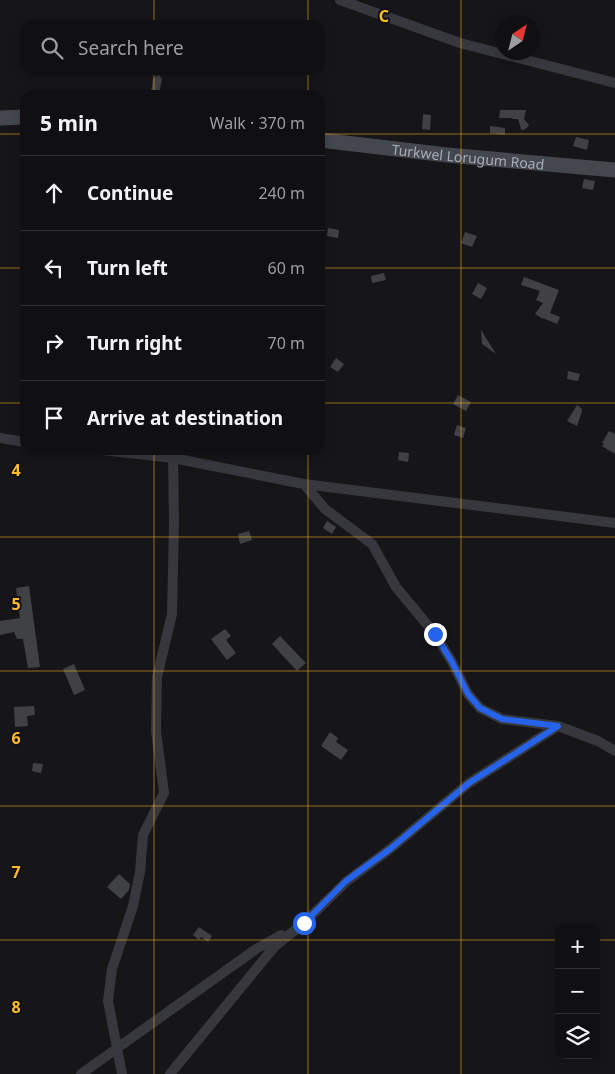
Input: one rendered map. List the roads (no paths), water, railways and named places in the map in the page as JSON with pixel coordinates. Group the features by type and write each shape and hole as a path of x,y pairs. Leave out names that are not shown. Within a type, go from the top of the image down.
{"main road":[{"path":"0,118 20,117"},
{"name":"Turkwel Lorugum Road","path":"325,141 447,155 615,170"}],"street":[{"path":"340,0 460,43 615,83"},
{"path":"0,438 20,441"},
{"path":"146,455 172,458 304,484 615,523"},
{"path":"122,1074 108,1001 112,970 133,906 140,872 143,835 164,793 156,731 157,677 172,614 174,522 172,458"},
{"path":"304,484 325,509 372,544 396,587 435,634 468,694 480,708 502,719 558,726 598,741 615,751"},
{"path":"170,1074 275,946 304,923 346,881 390,849 469,783 558,726"},
{"path":"81,1074 256,949 304,923"}]}
